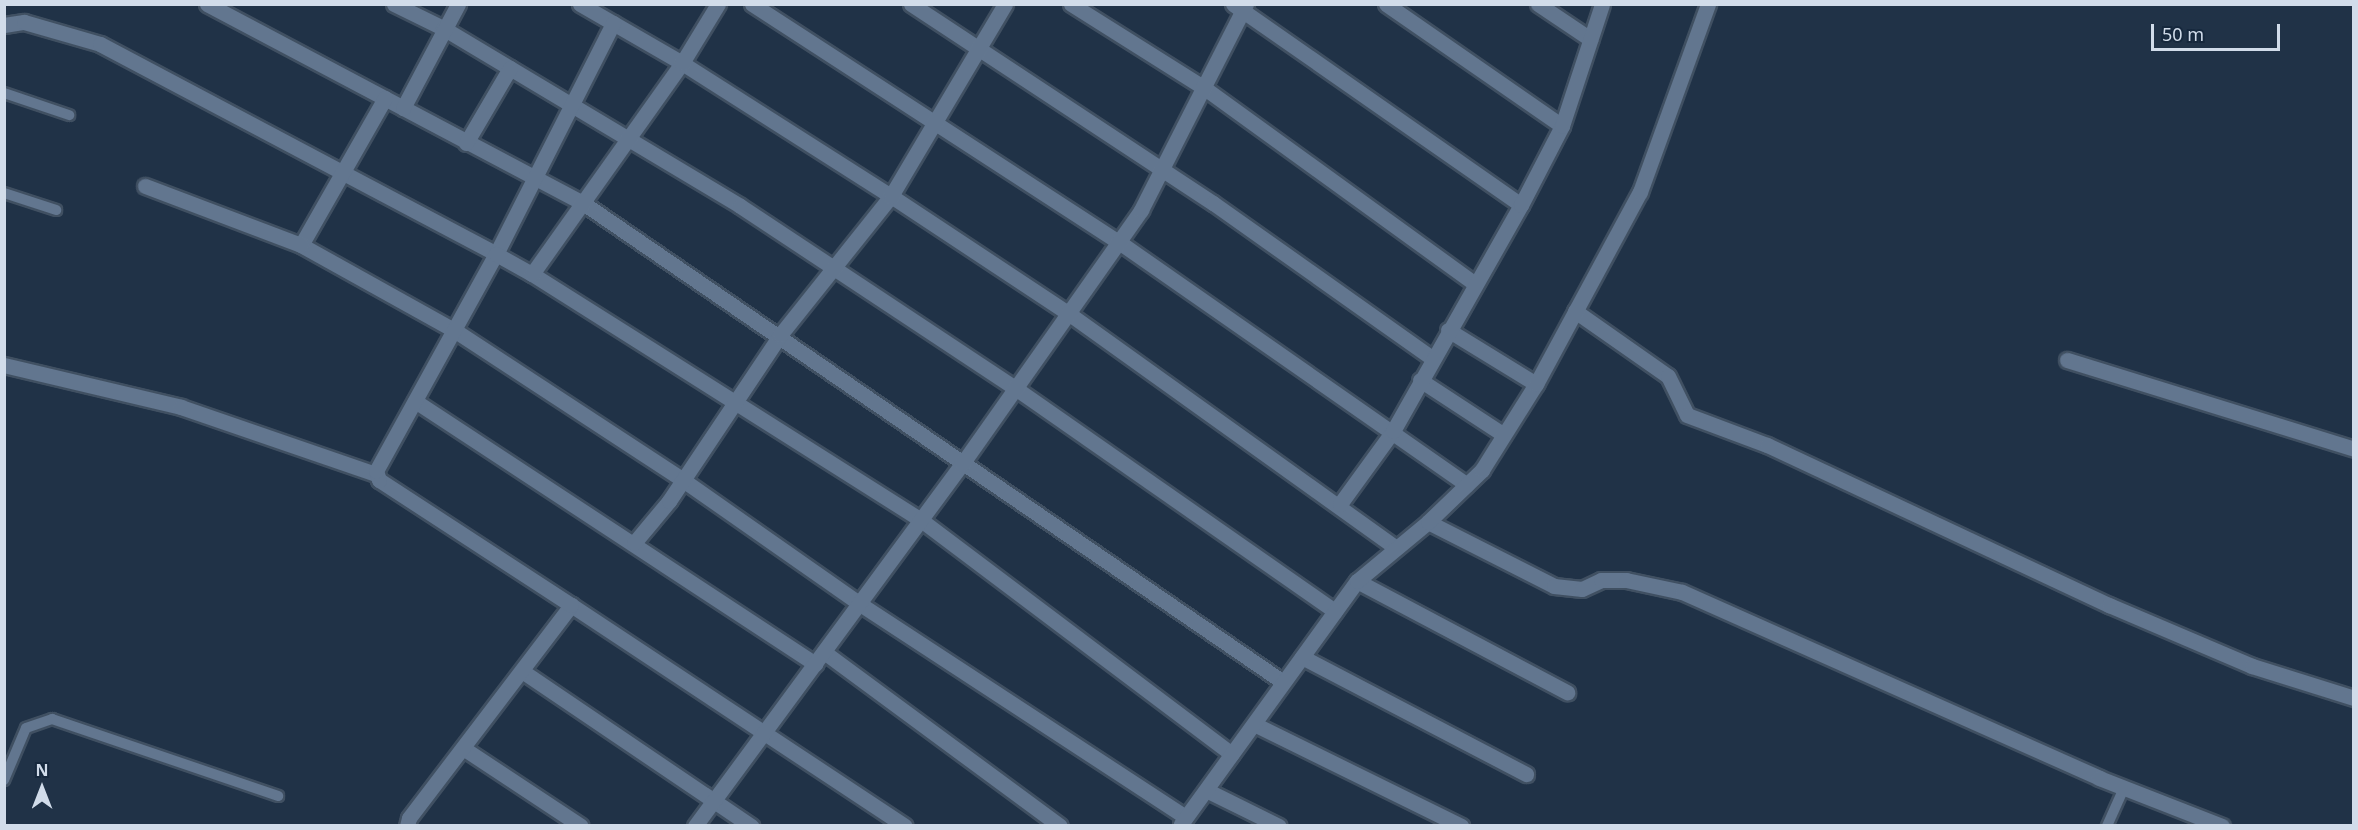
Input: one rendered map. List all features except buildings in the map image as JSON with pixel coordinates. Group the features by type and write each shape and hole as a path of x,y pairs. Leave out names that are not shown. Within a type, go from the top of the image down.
{"street":[{"path":"207,4 583,203 780,335 962,464 1283,682"},
{"path":"394,4 443,28 629,137 835,268 1015,388 1335,611"},
{"path":"403,108 443,28 458,4"},
{"path":"580,4 682,63 891,196 1068,313 1340,504 1374,534 1396,548"},
{"path":"532,274 682,63 718,4"},
{"path":"752,4 1119,242 1467,484"},
{"path":"911,4 980,47 1162,169 1432,358"},
{"path":"634,543 683,480 780,335 891,196 1005,4"},
{"path":"1071,4 1203,87 1475,284"},
{"path":"1386,4 1562,126"},
{"path":"1538,4 1590,39"},
{"path":"1340,504 1393,431 1432,358 1521,205 1562,126 1602,4"},
{"path":"145,186 301,245 454,330 683,480 860,604 1183,821 1357,581 1428,522 1482,470 1536,384 1640,192 1708,4"},
{"path":"695,825 962,464 1141,210 1203,87 1240,6 1521,205"},
{"path":"4,25 24,22 100,44 532,274 733,404 921,520 1232,754"},
{"path":"376,474 496,254 532,178 613,23"},
{"path":"466,143 510,68"},
{"path":"301,245 340,173 385,98"},
{"path":"1575,311 1668,376 1687,415 1767,445 2109,605 2252,666 2354,698"},
{"path":"1448,330 1536,384"},
{"path":"2067,360 2354,449"},
{"path":"4,365 181,407 376,474 379,480 905,825"},
{"path":"1420,380 1504,435"},
{"path":"415,401 634,543 820,658 1060,825"},
{"path":"1428,522 1554,586 1582,589 1601,580 1626,580 1683,592 2124,788 2222,825"},
{"path":"1357,581 1567,692"},
{"path":"407,825 409,818 572,605"},
{"path":"1302,657 1526,774"},
{"path":"522,671 716,799 751,825"},
{"path":"1254,723 1461,825"},
{"path":"463,748 581,825"},
{"path":"1206,790 1278,825"}],"lane":[{"path":"4,93 69,115"},
{"path":"4,193 56,210"},
{"path":"4,780 26,728 52,719 278,796"},
{"path":"2107,825 2124,788"}]}
